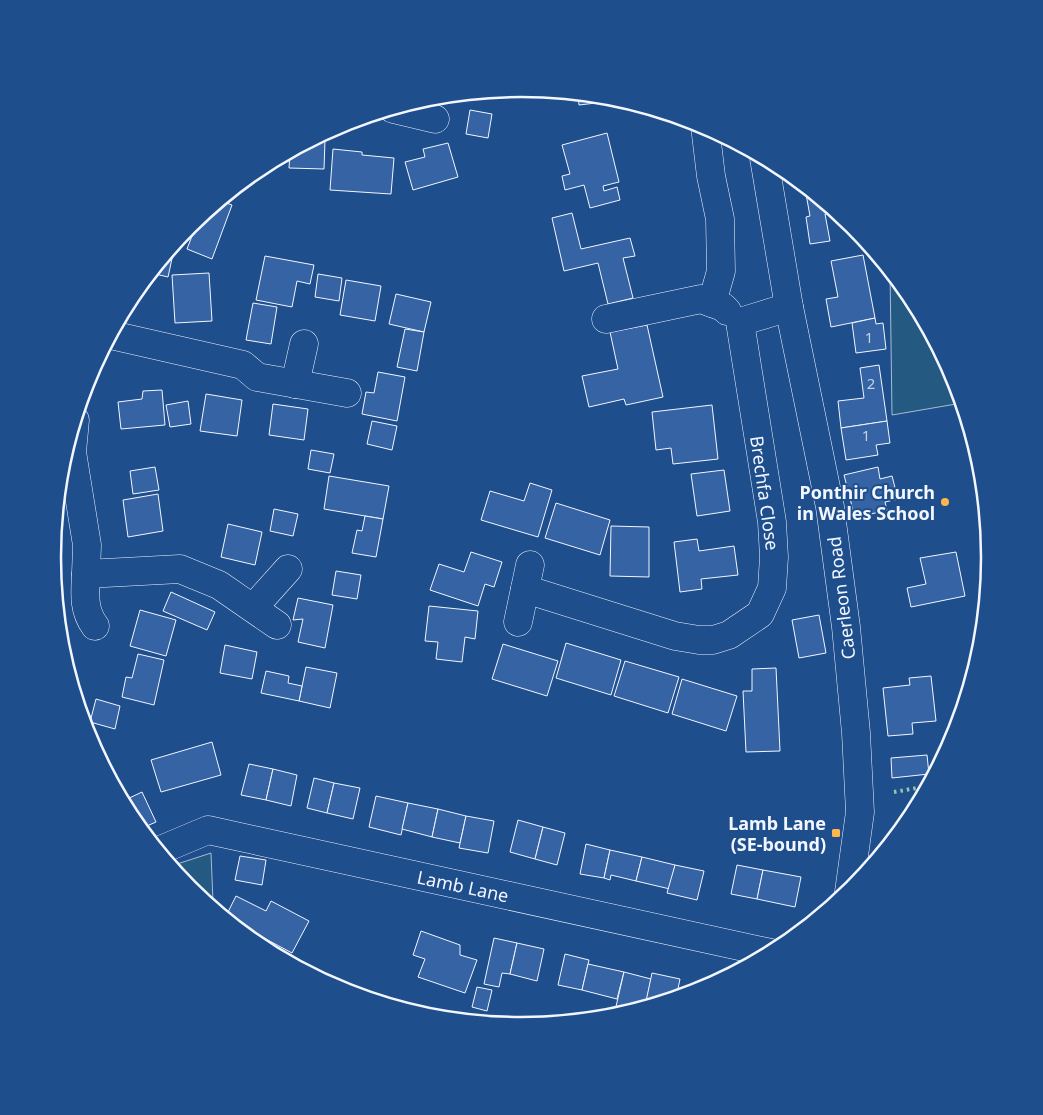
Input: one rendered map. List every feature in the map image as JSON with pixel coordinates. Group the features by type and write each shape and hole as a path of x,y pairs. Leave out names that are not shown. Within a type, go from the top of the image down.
{"street":[{"path":"406,112 435,119"},
{"path":"706,136 711,176 720,219 721,271 712,303"},
{"name":"Caerleon Road","path":"766,168 789,307 830,507 847,637 856,733 860,812 851,879"},
{"path":"606,319 701,299 723,307 740,322 789,307"},
{"name":"Brechfa Close","path":"518,622 527,577 675,636 699,640 713,640 729,635 760,614 772,588 774,557 772,522 740,322"},
{"path":"118,337 243,365 257,377 347,393"},
{"path":"294,384 304,344"},
{"path":"71,463 87,545 85,602 89,618 95,626"},
{"path":"86,574 180,569 219,585 277,625"},
{"path":"253,608 288,569"},
{"name":"Lamb Lane","path":"164,848 208,830 760,951"}],"shaded area":[{"path":"890,282 920,327 947,381 955,404 892,415"},
{"path":"211,853 213,899 196,883 178,864"}],"building":[{"path":"579,101 594,103 579,105"},
{"path":"470,110 492,114 488,138 466,134"},
{"path":"607,133 619,182 603,186 604,191 617,187 620,200 590,208 584,185 565,190 562,176 570,174 562,145"},
{"path":"325,142 324,169 289,168 290,160"},
{"path":"448,143 458,177 413,190 405,162 425,157 423,149"},
{"path":"333,149 362,152 362,155 394,158 391,194 330,190"},
{"path":"806,196 828,214 825,214 830,241 810,244 806,217 810,216"},
{"path":"227,203 232,205 212,259 187,249 192,236 196,232"},
{"path":"572,213 581,249 630,238 635,256 623,258 633,298 608,304 598,263 564,271 552,218"},
{"path":"863,255 875,318 831,327 826,299 838,297 831,261"},
{"path":"265,256 314,265 310,284 297,281 292,307 256,300"},
{"path":"172,257 168,277 158,275"},
{"path":"209,273 212,321 175,323 172,275"},
{"path":"318,274 342,278 339,301 315,297"},
{"path":"346,280 381,286 375,321 340,315"},
{"path":"396,294 431,302 424,332 389,324"},
{"path":"253,303 277,307 271,344 246,340"},
{"path":"875,318 876,324 883,323 886,349 856,353 852,323"},
{"path":"647,325 663,397 626,405 624,399 589,407 582,376 618,369 610,332"},
{"path":"405,329 424,332 417,371 397,367"},
{"path":"879,365 887,421 841,428 838,401 864,398 860,368"},
{"path":"378,372 405,377 397,421 362,414 366,392 374,393"},
{"path":"162,390 165,425 121,429 118,402 142,399 143,391"},
{"path":"206,394 242,400 237,436 200,431"},
{"path":"188,401 191,424 170,427 166,405"},
{"path":"273,404 308,409 304,440 269,435"},
{"path":"712,405 718,459 673,464 671,448 656,450 652,412"},
{"path":"372,421 397,426 392,450 367,444"},
{"path":"887,421 890,443 876,445 878,455 846,460 841,428"},
{"path":"311,450 334,454 330,473 308,469"},
{"path":"155,467 159,490 133,494 130,471"},
{"path":"878,467 880,479 892,476 898,499 885,502 887,510 855,518 844,475"},
{"path":"724,470 730,511 697,516 691,474"},
{"path":"329,476 389,486 383,519 324,509"},
{"path":"530,483 552,490 538,537 481,520 490,491 524,501"},
{"path":"158,494 163,531 128,537 123,500"},
{"path":"556,503 610,520 600,555 545,538"},
{"path":"274,509 298,514 293,536 270,531"},
{"path":"365,516 383,519 376,557 352,553 357,530 362,531"},
{"path":"228,524 262,532 255,565 221,557"},
{"path":"611,526 649,527 649,577 610,576"},
{"path":"697,539 699,551 734,546 738,575 701,579 702,589 680,592 674,542"},
{"path":"471,552 502,562 494,587 485,584 478,606 430,590 439,564 464,572"},
{"path":"956,552 965,596 911,607 907,588 926,584 920,558"},
{"path":"336,571 361,575 357,599 332,595"},
{"path":"171,592 215,612 207,630 163,611"},
{"path":"298,598 333,605 325,648 298,642 303,619 293,620"},
{"path":"429,606 478,611 475,639 465,637 462,662 436,659 438,642 425,641"},
{"path":"140,610 176,620 166,656 130,646"},
{"path":"819,615 826,653 799,658 792,620"},
{"path":"566,643 621,660 611,695 556,678"},
{"path":"503,644 558,661 547,696 492,679"},
{"path":"225,645 257,652 252,679 220,673"},
{"path":"138,654 164,660 154,705 122,697 126,677 132,678"},
{"path":"625,661 679,677 668,713 614,696"},
{"path":"306,667 337,673 330,708 299,701"},
{"path":"776,668 780,751 746,752 743,691 752,691 752,669"},
{"path":"266,671 289,676 288,683 302,686 299,701 261,693"},
{"path":"931,676 936,721 912,723 913,734 888,736 883,688 910,685 909,678"},
{"path":"682,679 737,696 726,731 672,714"},
{"path":"96,699 120,706 115,729 92,723 91,719"},
{"path":"212,742 221,775 161,792 151,760"},
{"path":"927,755 929,771 927,774 892,778 891,758"},
{"path":"249,764 273,769 266,800 241,795"},
{"path":"273,769 297,775 291,806 266,800"},
{"path":"314,778 334,783 327,813 307,808"},
{"path":"334,783 360,788 353,819 327,813"},
{"path":"142,792 156,822 148,826 129,798"},
{"path":"376,796 408,803 401,835 369,827"},
{"path":"408,803 438,809 432,837 402,829"},
{"path":"438,809 466,816 460,843 432,837"},
{"path":"466,816 494,821 488,853 459,848"},
{"path":"518,820 543,827 535,859 510,852"},
{"path":"543,827 565,833 557,865 535,859"},
{"path":"586,844 610,850 604,878 580,874"},
{"path":"610,850 642,857 636,881 611,875 610,880 604,878"},
{"path":"240,856 266,860 262,885 235,880"},
{"path":"642,857 675,865 670,889 636,881"},
{"path":"675,865 704,871 697,900 667,893"},
{"path":"737,865 763,870 757,899 731,894"},
{"path":"763,870 801,877 795,907 757,899"},
{"path":"236,896 266,911 271,901 309,921 292,953 260,936 228,912"},
{"path":"421,931 460,945 460,955 477,960 465,993 418,977 425,959 413,955"},
{"path":"494,938 517,943 510,974 502,973 499,987 484,984"},
{"path":"517,943 544,949 537,981 510,974"},
{"path":"565,954 589,960 582,990 558,985"},
{"path":"588,964 624,972 617,999 582,990"},
{"path":"624,972 651,979 647,1000 616,1008"},
{"path":"652,973 680,979 678,990 646,1000"},
{"path":"477,987 492,990 487,1011 472,1007"}],"hedge":[{"path":"894,792 920,787"}],"place":[{"name":"Ponthir Church in Wales School","path":"945,502"},
{"name":"Lamb Lane (SE-bound)","path":"836,833"}]}
